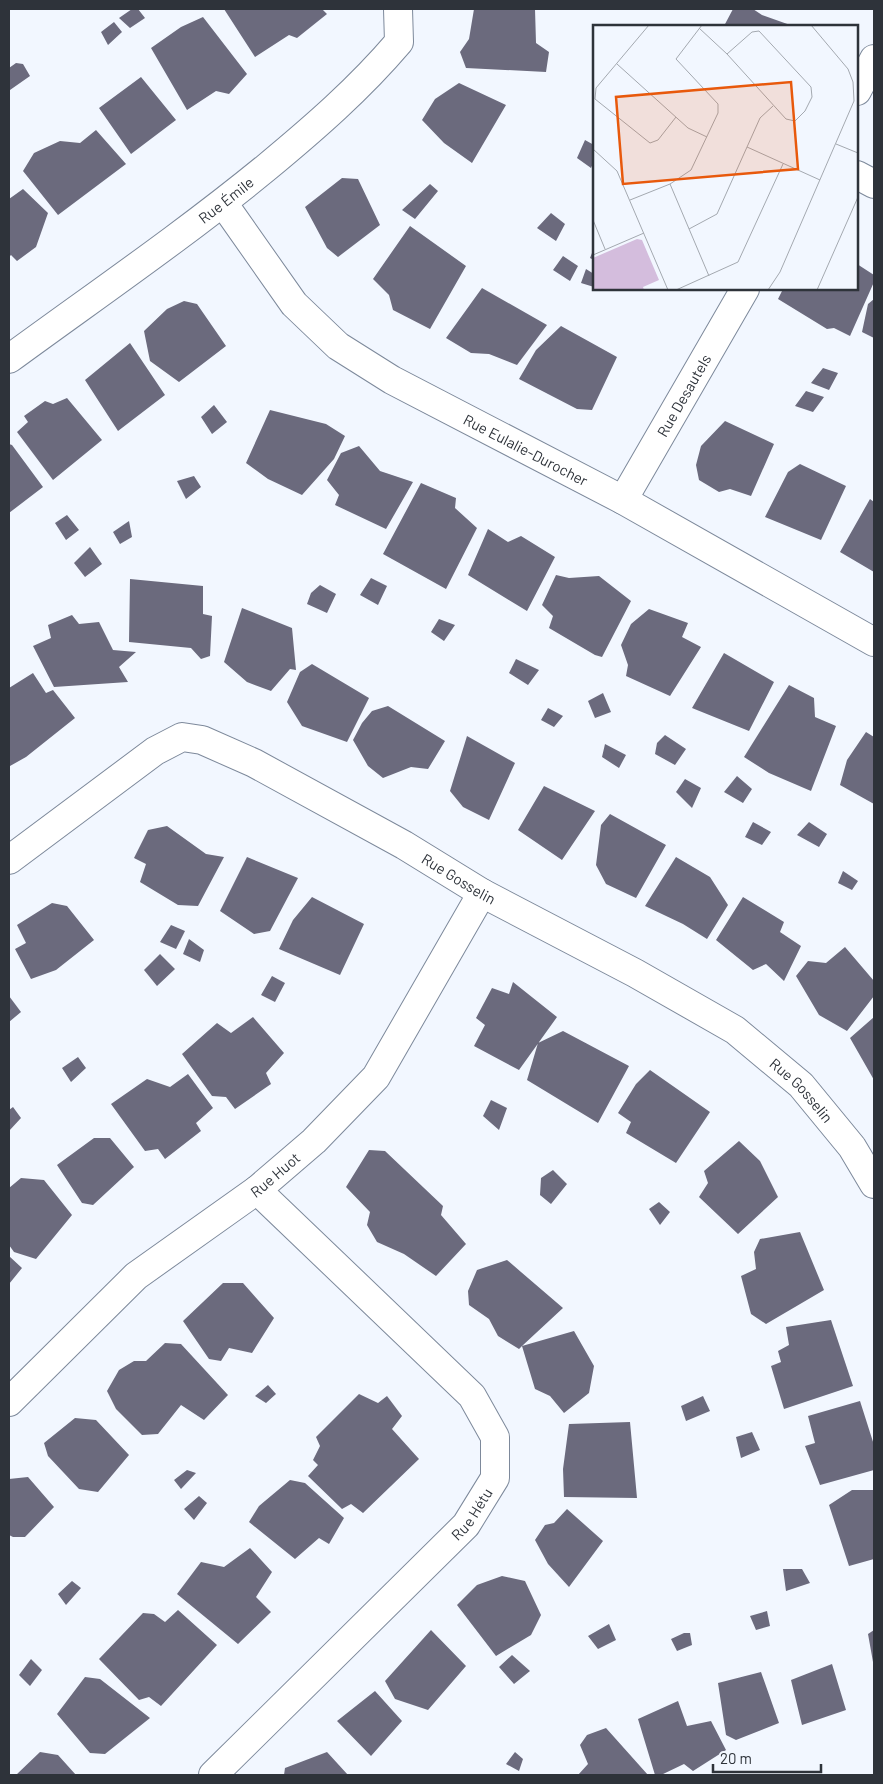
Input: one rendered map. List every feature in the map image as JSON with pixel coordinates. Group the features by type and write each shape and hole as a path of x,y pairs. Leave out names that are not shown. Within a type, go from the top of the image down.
{"street":[{"name":"Rue Émile","path":"9,359 223,203 314,129 368,79 399,42 398,9"},
{"path":"858,89 874,59"},
{"path":"858,176 874,184"},
{"name":"Rue Eulalie-Durocher","path":"223,203 294,304 338,346 392,380 623,500 874,642"},
{"name":"Rue Desautels","path":"623,500 744,290"},
{"name":"Rue Gosselin","path":"9,860 147,757 182,737 202,740 254,763 404,845 482,893 635,973 735,1030 801,1085 852,1148 874,1184"},
{"name":"Rue Huot","path":"9,1402 136,1276 257,1190 314,1141 376,1077 482,893"},
{"name":"Rue Hétu","path":"212,1775 466,1525 495,1478 495,1437 472,1396 257,1190"}],"building":[{"path":"132,9 138,9 145,18 130,28 119,18"},
{"path":"224,9 322,9 327,14 297,38 289,35 255,57"},
{"path":"474,9 535,9 536,43 549,52 546,72 466,68 460,52 469,39"},
{"path":"733,9 753,9 762,15 790,25 725,25"},
{"path":"203,17 247,74 229,94 216,91 187,110 151,48 181,27"},
{"path":"114,22 122,32 108,45 101,32"},
{"path":"16,63 23,64 30,76 10,90 9,68"},
{"path":"141,77 176,120 131,154 99,108"},
{"path":"459,83 506,105 472,163 444,143 422,120 435,99"},
{"path":"96,130 126,164 58,215 23,171 34,153 60,141 80,143"},
{"path":"585,140 593,144 593,163 591,168 577,158"},
{"path":"342,178 358,179 380,225 338,257 327,248 305,207"},
{"path":"430,184 438,191 415,219 402,210"},
{"path":"23,189 48,213 36,247 17,261 11,255 9,257 9,199"},
{"path":"551,213 565,224 556,241 537,228"},
{"path":"410,226 466,266 430,329 393,310 389,295 373,279"},
{"path":"563,256 578,266 570,281 553,270"},
{"path":"858,265 874,275 874,282 850,336 834,328 827,329 778,299 782,290 858,290"},
{"path":"586,269 593,273 593,287 581,283"},
{"path":"482,288 547,325 517,365 489,354 471,353 446,338"},
{"path":"874,299 874,338 862,332 868,304"},
{"path":"184,301 197,304 226,346 179,382 150,361 144,331 167,309"},
{"path":"561,326 617,357 592,410 577,409 519,379 536,350"},
{"path":"130,343 165,395 118,431 85,380"},
{"path":"823,368 838,373 829,390 811,383"},
{"path":"806,391 824,397 813,412 795,406"},
{"path":"67,398 102,440 53,480 17,432 28,422 24,416 45,401 53,404"},
{"path":"214,405 227,422 212,434 201,417"},
{"path":"270,410 326,424 345,436 334,459 302,495 268,479 246,463"},
{"path":"725,421 774,444 751,496 730,489 719,492 699,480 696,465 701,446"},
{"path":"9,444 12,445 43,487 9,513"},
{"path":"359,446 380,471 413,482 386,529 335,505 339,495 327,480 341,453"},
{"path":"800,464 846,486 821,540 765,517 788,472"},
{"path":"194,476 201,487 186,499 177,481"},
{"path":"421,483 456,498 455,508 477,528 446,589 383,554"},
{"path":"870,499 874,502 874,572 840,552"},
{"path":"67,515 79,530 66,540 55,523"},
{"path":"129,521 132,537 120,544 113,532"},
{"path":"488,529 508,542 521,536 555,557 527,611 468,575"},
{"path":"90,547 102,564 85,577 74,563"},
{"path":"556,575 569,578 599,576 631,601 602,657 595,655 549,628 553,616 542,605"},
{"path":"371,578 387,586 378,605 360,595"},
{"path":"130,579 203,586 203,614 212,616 210,656 201,659 191,648 129,642"},
{"path":"320,585 336,594 327,613 307,604 311,593"},
{"path":"242,608 292,628 296,670 290,669 271,691 247,682 224,662"},
{"path":"649,609 688,623 682,637 701,647 670,696 626,676 628,665 621,645 631,624"},
{"path":"72,615 79,624 99,622 113,650 136,652 119,667 128,682 54,687 33,646 51,638 48,625"},
{"path":"439,619 455,625 444,641 431,632"},
{"path":"724,653 774,682 749,731 692,708"},
{"path":"516,659 539,670 528,685 509,673"},
{"path":"312,664 369,698 347,742 302,726 287,702 300,672"},
{"path":"33,673 46,693 53,690 75,718 26,757 10,766 9,688"},
{"path":"789,685 814,698 815,717 836,726 811,791 769,773 744,757"},
{"path":"603,693 611,712 595,718 588,701"},
{"path":"388,706 445,741 428,769 411,767 383,778 368,766 353,740 362,723 372,711"},
{"path":"548,708 563,716 554,727 541,720"},
{"path":"866,732 874,737 874,804 840,785 847,760"},
{"path":"665,735 686,749 675,765 655,754 657,743"},
{"path":"467,736 515,763 489,820 463,807 450,791"},
{"path":"605,744 626,755 619,768 602,757"},
{"path":"737,776 752,789 743,803 724,792"},
{"path":"685,779 701,788 692,808 676,792"},
{"path":"544,786 595,811 562,860 518,830"},
{"path":"610,814 666,845 636,898 606,884 596,865 601,825"},
{"path":"753,822 771,832 762,845 745,837"},
{"path":"809,822 827,834 819,847 797,835"},
{"path":"167,826 206,854 224,857 198,906 178,905 140,882 146,864 134,858 148,830"},
{"path":"247,857 298,878 270,931 254,934 220,911"},
{"path":"676,857 710,877 728,905 707,939 683,924 645,906"},
{"path":"843,871 858,881 852,890 838,883"},
{"path":"312,897 364,924 340,975 279,949 293,920"},
{"path":"743,897 784,922 780,932 801,946 784,981 766,964 753,970 716,940"},
{"path":"52,903 67,906 94,940 56,970 31,979 15,949 26,943 17,925"},
{"path":"171,925 185,931 176,949 160,942"},
{"path":"189,939 204,950 200,962 183,954"},
{"path":"845,947 874,981 874,996 847,1031 819,1015 796,976 808,961 826,963"},
{"path":"160,954 175,969 157,986 144,970"},
{"path":"272,976 285,983 275,1002 261,995"},
{"path":"513,982 557,1017 519,1070 474,1046 485,1025 476,1018 492,988 509,994"},
{"path":"9,996 21,1012 9,1022"},
{"path":"253,1017 284,1053 266,1073 271,1084 235,1109 226,1097 212,1096 182,1054 217,1023 231,1033"},
{"path":"874,1017 874,1080 850,1038"},
{"path":"563,1031 629,1066 598,1123 527,1080 538,1043"},
{"path":"78,1057 86,1068 71,1082 62,1068"},
{"path":"650,1070 710,1112 676,1163 626,1133 631,1122 618,1113 636,1084"},
{"path":"188,1074 213,1108 196,1123 201,1131 165,1159 158,1149 145,1151 111,1104 147,1079 170,1087"},
{"path":"491,1100 507,1108 499,1130 483,1116"},
{"path":"13,1107 21,1118 9,1131 9,1110"},
{"path":"94,1138 110,1138 134,1167 93,1205 82,1203 57,1165"},
{"path":"739,1141 760,1161 778,1197 738,1234 699,1197 708,1183 704,1171"},
{"path":"369,1150 385,1151 443,1206 441,1215 466,1244 436,1276 404,1254 377,1242 367,1225 370,1212 346,1187"},
{"path":"553,1170 567,1184 551,1204 540,1195 541,1178"},
{"path":"21,1178 44,1180 72,1215 36,1259 14,1252 9,1245 9,1188"},
{"path":"659,1202 670,1212 660,1225 649,1209"},
{"path":"800,1232 824,1290 766,1324 751,1314 741,1276 756,1269 754,1252 760,1239"},
{"path":"9,1256 22,1268 9,1284"},
{"path":"507,1260 563,1308 519,1349 498,1336 489,1319 469,1305 468,1291 477,1270"},
{"path":"223,1283 243,1283 274,1318 252,1353 229,1348 221,1361 209,1359 183,1321"},
{"path":"831,1320 853,1386 784,1409 771,1366 781,1362 778,1351 789,1345 786,1327"},
{"path":"574,1331 594,1366 589,1393 564,1413 550,1396 535,1389 522,1346"},
{"path":"165,1343 181,1344 228,1395 204,1420 181,1405 158,1434 142,1435 116,1409 107,1391 119,1370 134,1361 146,1361"},
{"path":"268,1385 276,1394 266,1403 255,1396"},
{"path":"359,1394 378,1403 387,1396 402,1416 392,1429 419,1459 363,1513 351,1504 342,1509 308,1476 318,1465 313,1460 320,1446 316,1437"},
{"path":"703,1396 710,1411 686,1421 681,1406"},
{"path":"860,1401 874,1445 874,1470 820,1485 805,1446 815,1443 808,1416"},
{"path":"75,1418 96,1420 129,1455 98,1492 79,1489 48,1456 44,1443"},
{"path":"630,1422 637,1498 564,1497 563,1469 569,1424"},
{"path":"752,1432 760,1450 741,1458 736,1437"},
{"path":"187,1470 196,1473 181,1489 174,1480"},
{"path":"28,1477 54,1507 25,1537 13,1537 9,1535 9,1479"},
{"path":"290,1480 305,1483 344,1518 329,1544 319,1538 295,1559 249,1522 259,1506"},
{"path":"852,1490 874,1490 874,1559 849,1566 829,1505"},
{"path":"199,1496 207,1503 194,1520 184,1509"},
{"path":"567,1509 603,1541 569,1587 548,1564 535,1540 545,1525 554,1523"},
{"path":"250,1548 272,1572 256,1597 271,1612 238,1644 177,1594 201,1562 224,1567"},
{"path":"783,1569 802,1569 810,1583 786,1591"},
{"path":"502,1576 525,1581 541,1615 531,1635 496,1656 457,1605 477,1585"},
{"path":"72,1581 81,1588 66,1605 58,1594"},
{"path":"178,1610 217,1645 161,1706 149,1697 139,1700 99,1659 143,1613 154,1614 165,1622"},
{"path":"767,1611 770,1626 756,1630 750,1616"},
{"path":"609,1624 616,1640 598,1649 588,1636"},
{"path":"431,1630 466,1666 428,1710 395,1699 385,1681"},
{"path":"874,1630 874,1662 873,1662 868,1634"},
{"path":"684,1633 690,1633 692,1645 677,1651 671,1639"},
{"path":"512,1655 530,1671 514,1684 499,1667"},
{"path":"31,1659 42,1670 30,1686 19,1675"},
{"path":"832,1664 846,1710 802,1725 791,1680"},
{"path":"761,1672 779,1723 736,1740 726,1735 718,1683"},
{"path":"85,1677 100,1679 150,1718 105,1754 90,1753 57,1714"},
{"path":"375,1691 402,1721 371,1756 337,1721"},
{"path":"678,1701 687,1726 711,1721 726,1750 693,1771 684,1764 661,1775 655,1775 638,1719"},
{"path":"606,1728 648,1775 578,1775 588,1764 580,1745 587,1735"},
{"path":"40,1752 58,1755 76,1775 16,1775"},
{"path":"327,1752 348,1775 284,1775 285,1768"},
{"path":"515,1752 523,1759 519,1771 506,1764"}]}
